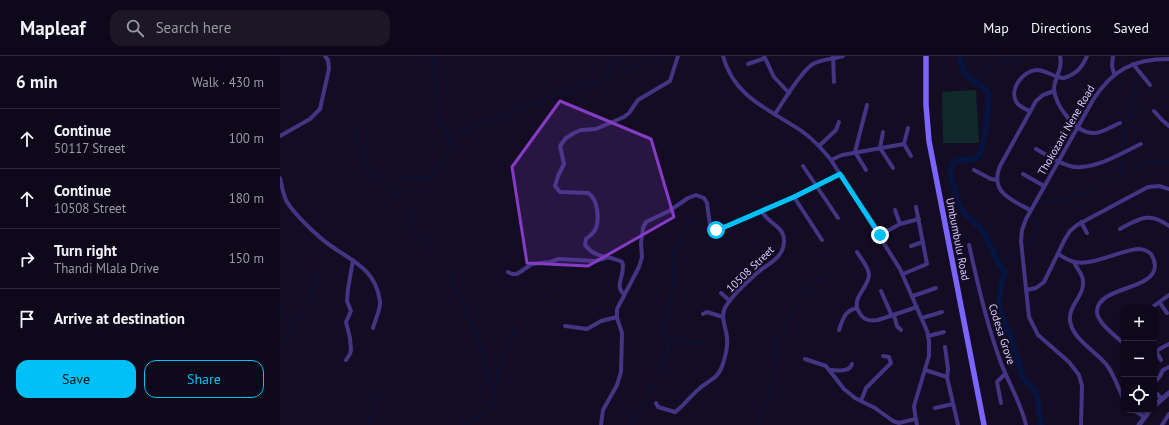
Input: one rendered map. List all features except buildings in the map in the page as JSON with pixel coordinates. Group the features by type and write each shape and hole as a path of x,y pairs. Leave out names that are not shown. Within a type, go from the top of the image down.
{"main road":[{"name":"Umbumbulu Road","path":"926,56 926,105 929,141 984,425"}],"street":[{"path":"280,136 310,119 320,109 329,69 328,60 325,56"},
{"path":"624,294 621,292 619,287 623,263 620,260 606,258 593,252 587,247 585,242 596,228 596,208 593,197 588,193 560,192 555,186 564,164 560,146 566,138 574,133 581,130 596,129 627,115 638,100 669,83 678,56"},
{"path":"724,56 731,75 742,92 805,134 832,160 903,274 928,336 929,352 915,402 915,419 917,425"},
{"path":"775,114 789,93 811,66 843,56"},
{"path":"1060,56 1061,66 1054,91 1069,120 1077,127 1088,133 1095,133 1120,123"},
{"path":"1030,112 1018,105 1014,92 1022,78 1028,72 1038,70 1064,78 1078,70 1083,65 1087,56"},
{"path":"1113,56 1112,66 1114,74"},
{"path":"748,64 765,57 774,77 789,93"},
{"path":"833,58 834,82"},
{"name":"Thokozani Nene Road","path":"1081,425 1081,378 1073,366 1041,338 1036,332 1029,317 1021,241 1023,224 1100,89 1114,74 1146,58 1169,59"},
{"path":"1133,64 1150,85"},
{"path":"1030,210 1004,194 996,180 1000,166 1038,99 1054,91"},
{"path":"866,170 855,152 867,105"},
{"path":"1154,111 1169,126"},
{"path":"819,146 836,130 839,122"},
{"path":"908,128 904,144 912,156"},
{"path":"883,132 880,148 893,168"},
{"path":"832,160 842,155 855,152 904,144"},
{"path":"1036,149 1058,161 1075,167 1090,167 1141,144"},
{"path":"803,166 838,218"},
{"path":"974,170 996,180"},
{"path":"601,425 603,410 617,385 621,372 622,333 617,317 617,309 636,273 642,257 640,246 644,224 650,219 669,211 688,198 696,195 706,200 710,225 716,230 720,229 794,197 840,174"},
{"name":"Thokozani Nene Road","path":"1023,174 1044,186"},
{"path":"280,178 285,197 290,206 298,215 328,244 353,260 369,273 380,300 380,306 373,328"},
{"path":"1026,290 1036,288 1044,282 1067,235 1074,227 1148,187 1159,186 1169,189"},
{"path":"794,197 822,240"},
{"path":"903,274 927,265 916,208"},
{"path":"895,210 900,224"},
{"name":"10508 Street","path":"723,317 724,309 730,301 752,277 779,255 783,248 784,239 781,231 764,216 762,211"},
{"path":"1120,229 1147,217 1159,220 1169,226"},
{"path":"880,235 900,224 919,219"},
{"path":"1082,222 1087,233"},
{"path":"911,246 923,242"},
{"name":"Codesa Grove","path":"970,245 981,298 1005,374 1022,410 1026,425"},
{"path":"1058,254 1074,262 1087,262 1137,249 1143,250 1152,255 1155,265 1154,272 1149,277 1142,282 1105,298 1098,306 1097,312 1101,321 1121,341"},
{"path":"857,252 866,265 869,274 858,296 856,304 862,316 869,321 878,320 917,307"},
{"path":"508,272 517,274 532,264 550,262 558,259 595,261 606,258"},
{"path":"346,360 351,350 346,322 351,311 347,301 347,294 353,260"},
{"path":"1074,262 1082,276 1083,284 1070,312 1069,317 1071,326 1077,335 1108,366 1121,394"},
{"path":"913,296 936,288"},
{"path":"881,291 897,326 901,330"},
{"path":"721,293 730,301"},
{"path":"1156,305 1169,295"},
{"path":"1160,303 1167,313"},
{"path":"839,330 846,313 857,308"},
{"path":"656,403 658,407 675,412 699,388 719,373 727,342 723,317 707,312 703,314"},
{"path":"922,318 942,312"},
{"path":"565,326 587,329 601,321 617,317"},
{"path":"928,336 944,332"},
{"path":"1157,351 1169,344"},
{"path":"945,347 948,369 947,377 958,425"},
{"path":"1157,355 1161,360"},
{"path":"861,400 866,388 891,363 889,357 883,356"},
{"path":"805,360 823,365 829,370 840,386 896,422 915,419"},
{"path":"829,370 848,370 851,368 852,364"},
{"path":"1157,379 1163,370 1169,367"},
{"path":"925,370 947,377"},
{"path":"1001,403 997,382 1005,374"},
{"path":"1157,403 1169,393"},
{"path":"1157,394 1162,399"},
{"path":"935,408 953,404"},
{"path":"1138,413 1144,417"},
{"path":"1139,425 1147,413"},
{"path":"1162,425 1169,414"}],"highlighted area":[{"path":"560,101 651,139 674,217 588,266 527,263 512,167"}],"green space":[{"path":"976,90 979,143 943,143 942,92"}],"waterway":[{"path":"433,56 441,122 452,148 431,179 402,176 397,196 409,205 413,229 449,271 481,345 494,393"},
{"path":"606,78 613,56"},
{"path":"447,137 665,56"},
{"path":"959,56 965,73 981,85 988,94 988,105 985,135 979,155 972,159 956,160 952,165 950,174 959,205 965,214 984,232 998,263 1005,272 1001,286 999,306 1023,378 1033,388 1037,396 1041,425"},
{"path":"972,81 991,66 1025,56"},
{"path":"1121,149 1138,76"},
{"path":"1127,121 1169,85"},
{"path":"355,129 363,155 366,155 366,165 396,195"},
{"path":"1121,175 1123,155"},
{"path":"1036,204 1072,197 1079,192 1089,194 1095,187 1140,165 1151,162 1169,162"},
{"path":"632,425 637,410 642,407 660,371 668,350 668,341 664,325 674,284 673,253 694,214"},
{"path":"1026,249 1039,230 1032,214"},
{"path":"997,261 1018,256"},
{"path":"280,350 310,299 319,267"},
{"path":"757,425 769,398 774,381 777,341 784,332 790,316 800,300 809,293 810,287 830,274"},
{"path":"463,425 491,409 499,370 514,331 544,299 565,282"},
{"path":"280,307 293,326"},
{"path":"668,346 673,342 681,340 689,344 702,342 707,348"},
{"path":"368,425 374,411 378,390"}],"route":[{"path":"716,230 783,202 840,174 880,235"}]}
